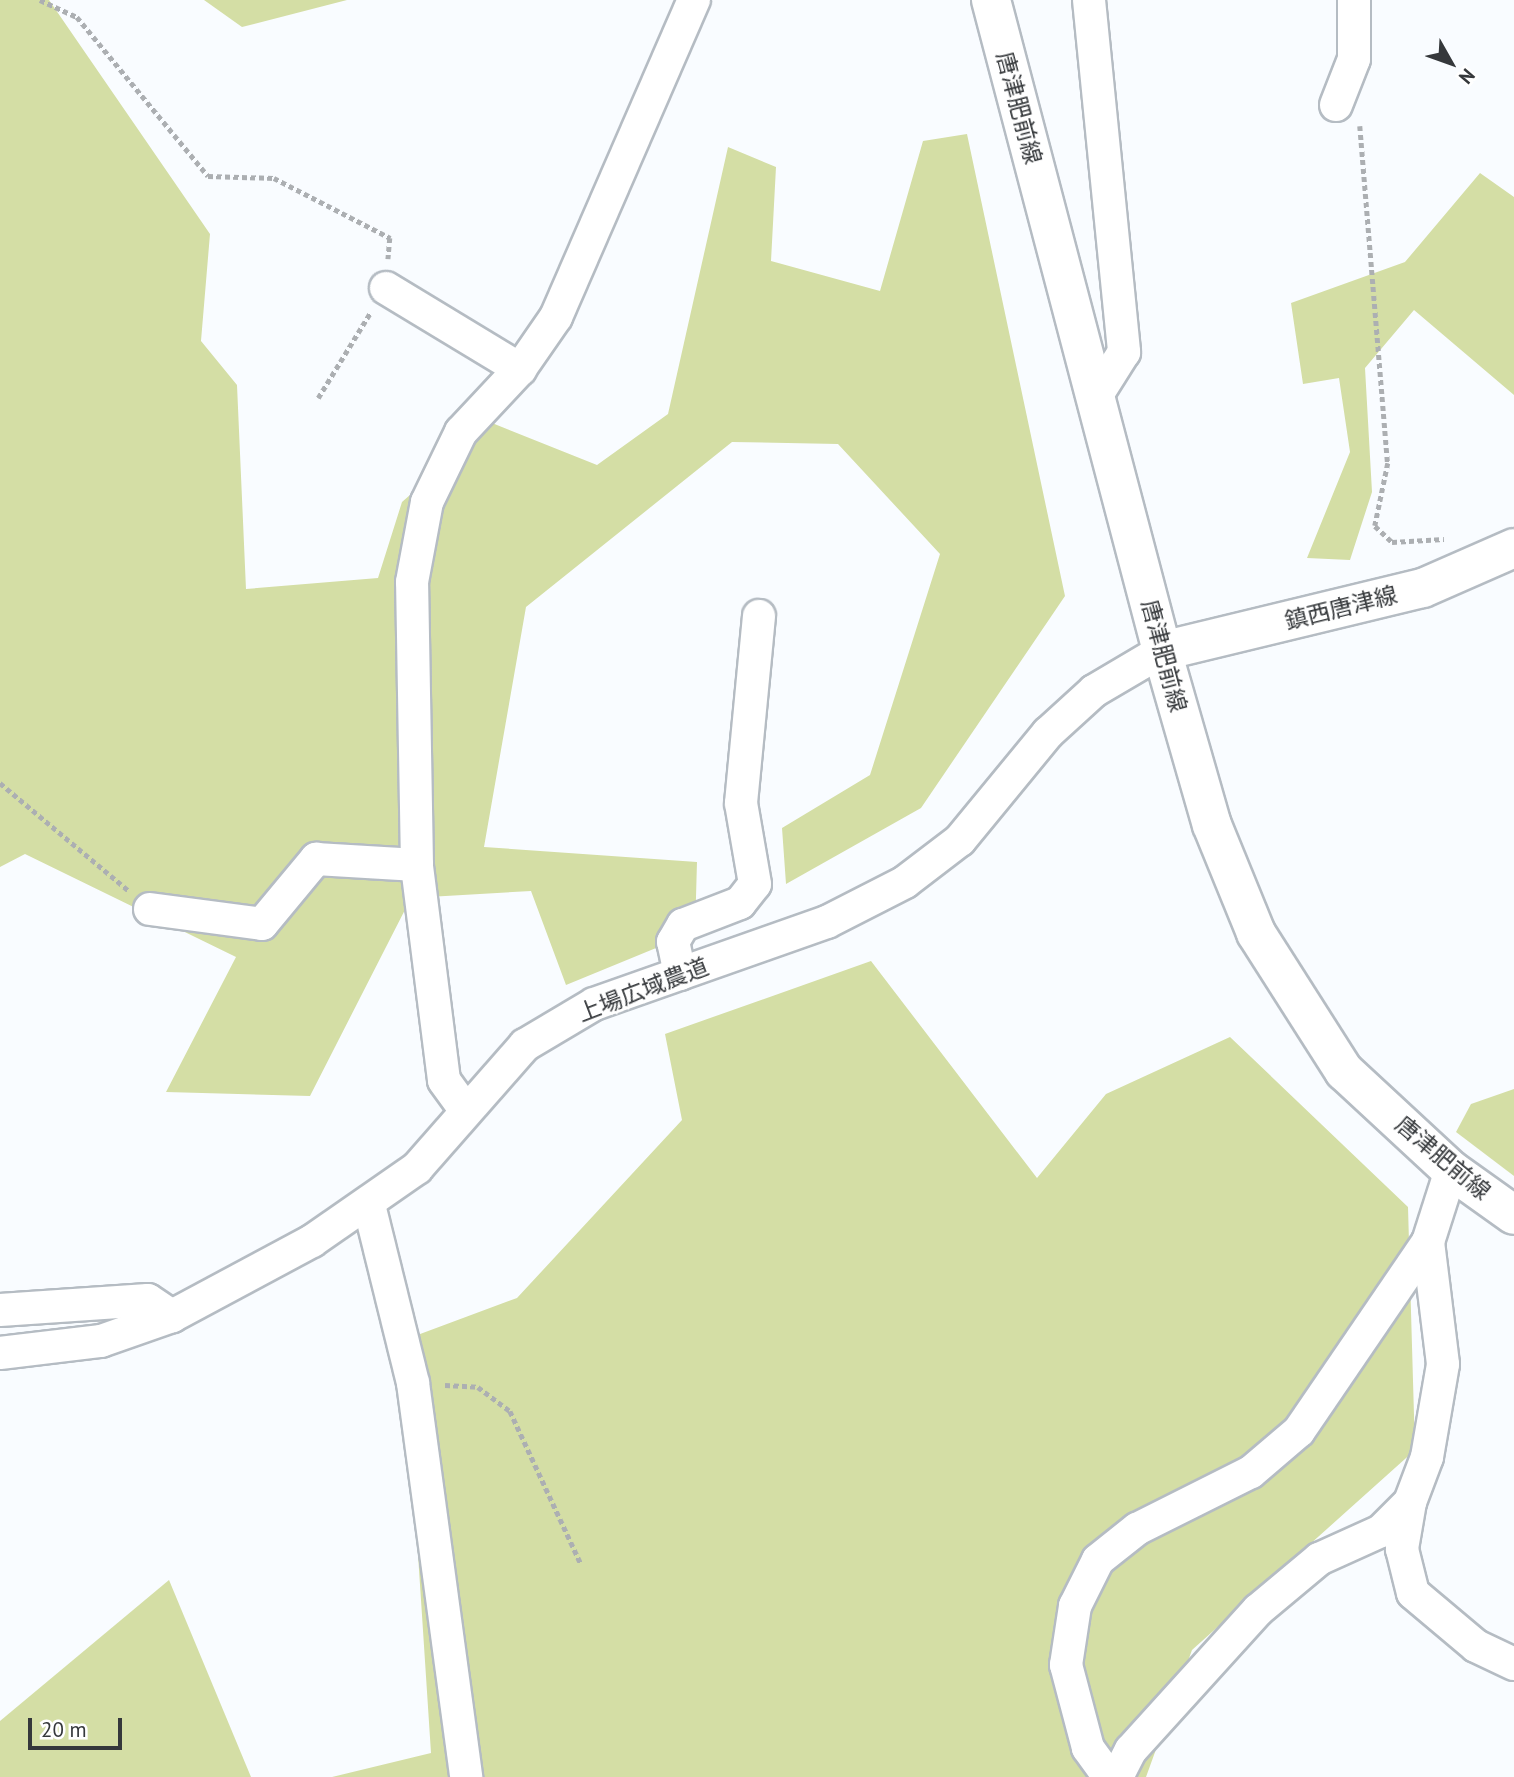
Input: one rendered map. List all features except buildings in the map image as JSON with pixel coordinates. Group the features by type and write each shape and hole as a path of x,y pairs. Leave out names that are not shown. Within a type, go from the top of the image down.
{"main road":[{"name":"唐津肥前線","path":"991,0 1161,650 1212,825 1256,933 1344,1071 1451,1170 1514,1215"},
{"name":"鎮西唐津線","path":"1161,650 1423,588 1514,548"}],"street":[{"path":"464,1108 444,1080 417,865 412,582 427,502 461,432 520,369 556,317 694,0"},
{"path":"1089,0 1124,352 1095,398"},
{"path":"1348,110 1354,59 1354,0"},
{"path":"386,288 520,369"},
{"path":"680,974 673,942 683,925 740,903 755,884 741,803 759,616"},
{"name":"上場広域農道","path":"0,1353 101,1341 172,1316 369,1205 416,1168 464,1108 525,1045 594,1004 827,922 905,882 960,840 1048,733 1094,691 1161,650"},
{"path":"150,909 262,924 316,859 417,865"},
{"path":"1109,1777 1088,1748 1066,1665 1075,1606 1098,1560 1137,1529 1251,1472 1299,1431 1428,1242 1451,1170"},
{"path":"369,1205 413,1383 466,1777"},
{"path":"1428,1242 1443,1364 1427,1457 1410,1503 1402,1549 1413,1594 1476,1646 1514,1664"},
{"path":"0,1310 148,1300 172,1316"},
{"path":"1117,1777 1131,1750 1258,1610 1319,1559 1381,1531 1410,1503"}],"path":[{"path":"40,0 77,17 208,176 274,178 390,238 386,288 318,398"},
{"path":"1348,110 1388,463 1375,526 1392,542 1460,538"},
{"path":"0,783 150,909"},
{"path":"413,1383 478,1387 510,1411 581,1564"}],"green space":[{"path":"0,0 49,0 210,234 201,341 237,385 246,589 378,578 402,502 492,423 597,465 668,414 728,147 776,167 771,261 880,291 923,141 967,134 1065,596 921,808 786,884 782,828 870,775 940,554 838,444 732,442 526,607 484,847 697,862 695,932 566,985 531,891 411,898 310,1096 166,1092 236,957 25,854 0,867"},
{"path":"204,0 347,0 242,27"},
{"path":"1480,173 1514,197 1514,395 1414,310 1365,368 1372,492 1350,560 1307,558 1350,452 1339,378 1303,384 1291,303 1405,262"},
{"path":"871,961 1037,1178 1106,1094 1230,1037 1408,1207 1415,1450 1192,1650 1146,1777 332,1777 431,1753 404,1340 517,1298 682,1120 665,1034"},
{"path":"1514,1089 1514,1176 1456,1132 1471,1104"},
{"path":"169,1580 251,1777 0,1777 0,1721"}]}
